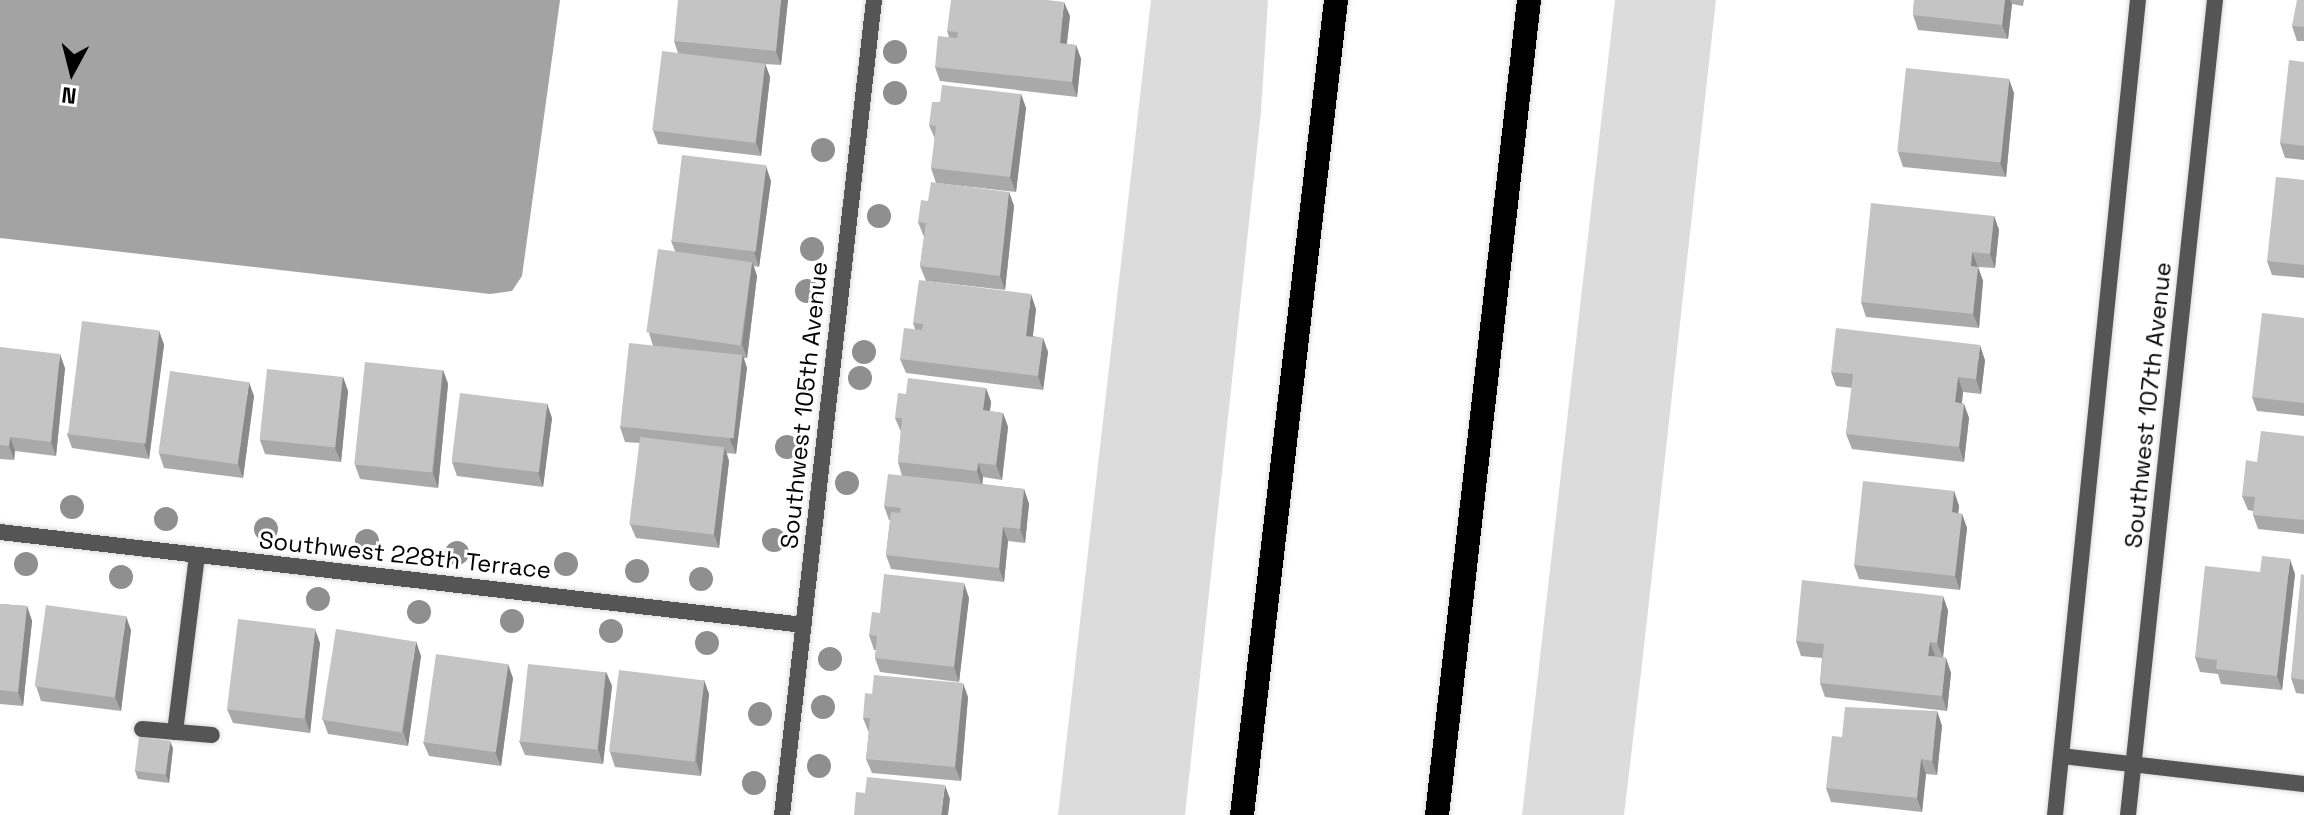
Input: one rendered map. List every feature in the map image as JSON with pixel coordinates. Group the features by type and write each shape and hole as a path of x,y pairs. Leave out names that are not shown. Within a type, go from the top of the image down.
{"highway":[{"path":"1242,815 1336,0"},
{"path":"1437,815 1529,0"}],"street":[{"name":"Southwest 105th Avenue","path":"782,815 874,0"},
{"path":"2055,815 2138,0"},
{"name":"Southwest 107th Avenue","path":"2128,815 2215,0"},
{"name":"Southwest 228th Terrace","path":"0,532 804,625"},
{"path":"175,732 197,555"},
{"path":"142,729 212,735"},
{"path":"2062,756 2304,784"}],"shaded area":[{"path":"0,0 560,0 522,276 512,291 490,294 0,238"},
{"path":"1151,0 1268,0 1261,112 1185,815 1058,815"},
{"path":"1615,0 1716,0 1642,664 1624,815 1522,815"}],"building":[{"path":"678,0 781,0 776,51 674,41"},
{"path":"951,0 1064,2 1060,43 1076,45 1072,82 935,67 938,36 957,38 958,32 947,31"},
{"path":"1914,0 2005,0 2002,25 1913,15"},
{"path":"2297,0 2304,0 2304,27 2292,26"},
{"path":"662,51 765,64 755,143 652,130"},
{"path":"2289,60 2304,62 2304,146 2280,143"},
{"path":"1906,68 2009,79 2001,162 1897,152"},
{"path":"942,85 1021,94 1010,177 931,168 936,126 929,125 932,102 940,102"},
{"path":"682,155 766,165 756,252 671,241"},
{"path":"2276,177 2304,180 2304,265 2267,261"},
{"path":"931,182 1009,192 1000,276 920,266 926,223 918,222 921,200 928,201"},
{"path":"1871,203 1994,216 1990,254 1972,252 1971,266 1978,267 1973,314 1861,302"},
{"path":"658,249 752,262 740,345 646,332"},
{"path":"919,280 1031,294 1026,336 1043,338 1038,376 900,359 904,328 922,330 923,324 913,323"},
{"path":"2262,313 2304,318 2304,403 2252,397"},
{"path":"82,321 159,331 146,444 68,434"},
{"path":"1836,328 1980,345 1976,379 1958,377 1955,402 1964,404 1959,447 1846,434 1853,374 1831,372"},
{"path":"629,343 742,355 734,438 620,427"},
{"path":"0,347 60,354 51,442 10,437 9,446 0,445"},
{"path":"365,362 443,370 432,473 354,464"},
{"path":"267,369 343,377 335,448 260,440"},
{"path":"170,371 249,382 238,464 158,453"},
{"path":"908,378 986,388 983,410 1003,413 996,465 978,463 977,471 898,462 902,418 895,418 898,393 906,394"},
{"path":"460,393 547,404 539,472 452,461"},
{"path":"2261,431 2304,436 2304,520 2253,515 2255,497 2242,496 2246,460 2257,462"},
{"path":"640,437 724,447 714,535 629,524"},
{"path":"888,474 1024,489 1020,529 1003,527 999,568 886,555 891,512 900,513 901,508 884,506"},
{"path":"1863,481 1954,491 1952,512 1962,514 1955,576 1854,565"},
{"path":"2262,556 2290,559 2277,676 2216,669 2217,660 2195,657 2205,566 2260,572"},
{"path":"884,574 964,583 954,667 875,658 877,636 869,635 872,612 880,613"},
{"path":"2301,574 2304,575 2304,680 2291,678"},
{"path":"1802,580 1943,596 1937,643 1930,642 1928,656 1946,658 1942,696 1820,683 1824,644 1796,641"},
{"path":"0,604 27,606 18,692 0,690"},
{"path":"46,605 126,616 115,697 35,686"},
{"path":"238,619 315,629 304,719 227,709"},
{"path":"336,629 416,642 402,733 322,720"},
{"path":"436,654 508,664 496,752 424,742"},
{"path":"528,664 606,672 597,750 520,742"},
{"path":"619,670 704,680 694,762 609,751"},
{"path":"874,675 963,683 955,767 866,759 870,718 863,718 865,693 872,694"},
{"path":"1845,707 1937,711 1932,761 1921,759 1917,798 1826,788 1832,736 1842,737"},
{"path":"139,737 170,741 166,775 135,771"},
{"path":"867,777 945,785 941,815 854,815 856,792 865,793"}]}
